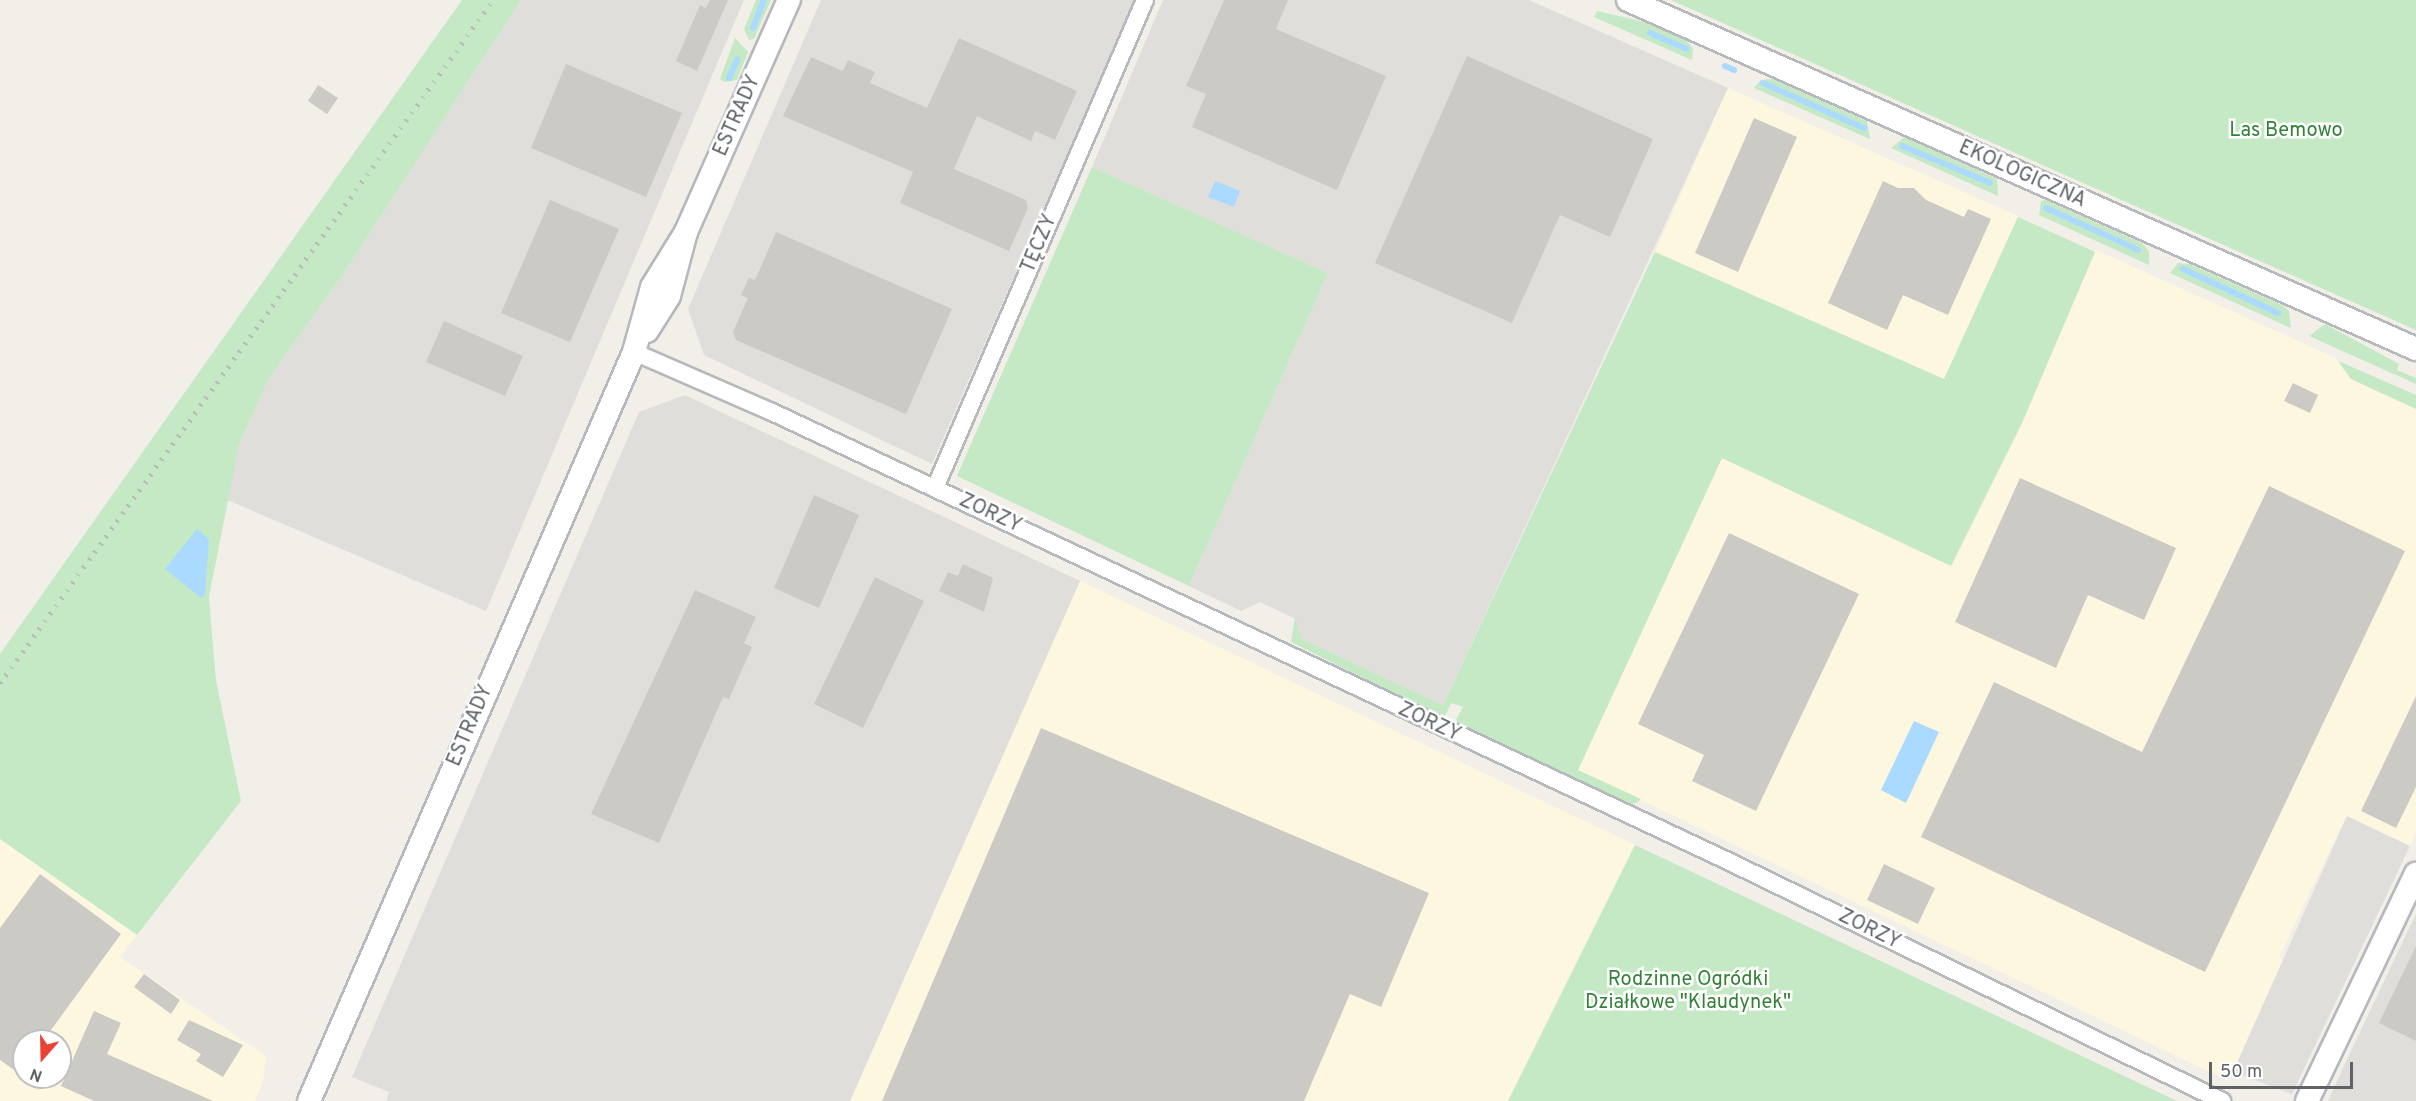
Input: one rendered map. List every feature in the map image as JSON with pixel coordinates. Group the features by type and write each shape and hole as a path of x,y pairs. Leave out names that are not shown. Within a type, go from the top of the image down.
{"main road":[{"name":"ESTRADY","path":"309,1101 634,352 669,296 686,232 789,0"},
{"name":"EKOLOGICZNA","path":"1628,0 2416,349"},
{"path":"2307,1101 2416,874"}],"street":[{"name":"TĘCZY","path":"935,488 1145,0"},
{"name":"ZORZY","path":"634,352 935,488 1732,863 2222,1101"}],"shaded area":[{"path":"521,0 744,0 486,611 225,499 239,445 269,378 344,273"},
{"path":"821,0 1135,0 932,464 704,355 688,309"},
{"path":"1163,0 1529,0 1728,88 1443,705 1302,639 1294,618 1260,602 1241,611 1189,586 1328,273 1092,167"},
{"path":"1728,88 2018,216 1944,379 1655,252"},
{"path":"2096,250 2336,358 2351,379 2416,409 2416,832 2410,846 2346,817 2280,955 2282,962 2229,1081 1578,770 1722,458 1951,566 2022,423"},
{"path":"269,378 239,445 209,597 216,680 241,801 120,957 266,1056 263,1082 255,1101 0,1101 0,748"},
{"path":"685,395 1080,581 850,1101 386,1101 389,1092 352,1077 639,412"},
{"path":"1080,581 1635,845 1508,1101 850,1101"},
{"path":"2347,816 2410,846 2292,1094 2233,1072"},
{"path":"2416,914 2416,1101 2328,1101 2350,1053"}],"green space":[{"path":"462,0 521,0 344,273 269,378 239,445 209,597 216,680 241,801 137,935 0,839 0,654"},
{"path":"756,0 771,0 754,39 749,40 744,29"},
{"name":"Las Bemowo","path":"1671,0 2416,0 2416,330 2047,167"},
{"path":"1597,11 1644,22 1685,39 1693,49 1692,60 1594,17"},
{"path":"735,38 748,52 737,80 724,82 720,79"},
{"path":"1773,79 1867,121 1870,139 1754,88 1761,80"},
{"path":"1905,137 1997,179 1998,196 1891,148"},
{"path":"1092,167 1328,273 1189,586 957,476"},
{"path":"2045,200 2142,243 2149,251 2149,265 2039,215 2041,201"},
{"path":"2018,217 2095,252 2022,423 1951,566 1722,458 1578,770 1641,799 1636,803 1624,804 1460,727 1456,720 1463,707 1451,703 1445,716 1440,716 1291,642 1295,618 1302,639 1443,705 1655,252 1944,379"},
{"path":"2178,263 2189,264 2282,305 2289,311 2291,328 2170,273"},
{"path":"2325,324 2399,364 2397,370 2416,378 2416,384 2309,336"},
{"path":"2338,361 2416,395 2416,409 2351,379"},
{"name":"Rodzinne Ogródki Działkowe \"Klaudynek\"","path":"1635,845 2177,1101 1508,1101"}],"water":[{"path":"1215,181 1240,191 1234,207 1208,197"},
{"path":"197,529 209,539 205,595 201,598 165,569"},
{"path":"1914,721 1939,732 1906,803 1881,790"}],"building":[{"path":"710,0 728,0 697,71 676,61 700,5 706,8"},
{"path":"1224,0 1288,0 1276,29 1386,76 1337,190 1192,127 1206,94 1186,86"},
{"path":"959,38 1077,91 1055,140 1035,131 1031,141 977,116 954,169 1026,200 1028,208 1009,251 900,203 913,172 783,116 811,57 843,71 848,60 875,72 870,83 927,108"},
{"path":"1467,56 1653,139 1610,237 1560,215 1512,323 1375,263"},
{"path":"566,64 682,113 646,197 531,148"},
{"path":"318,85 338,98 327,114 308,101"},
{"path":"1754,118 1797,137 1738,272 1695,253"},
{"path":"1883,181 1898,188 1914,188 1926,200 1964,217 1968,209 1991,219 1948,315 1903,295 1887,330 1828,303"},
{"path":"550,200 619,229 570,342 501,313"},
{"path":"776,232 952,309 906,414 736,340 733,332 748,298 741,295 749,278 755,280"},
{"path":"444,321 523,356 505,396 426,362"},
{"path":"2293,383 2318,395 2310,413 2284,401"},
{"path":"2020,478 2176,548 2144,620 2088,595 2056,668 1955,622"},
{"path":"2269,486 2405,551 2205,972 1921,837 1994,682 2142,752"},
{"path":"814,495 859,515 819,608 774,588"},
{"path":"1729,533 1859,594 1756,811 1692,781 1704,755 1638,724"},
{"path":"963,564 993,578 984,612 939,591 948,572 958,576"},
{"path":"875,577 924,601 863,728 814,704"},
{"path":"695,590 756,617 744,643 752,647 729,699 723,697 659,843 591,814"},
{"path":"2416,696 2416,787 2396,828 2361,811"},
{"path":"1041,728 1429,893 1381,1007 1350,994 1304,1101 882,1101"},
{"path":"1884,864 1935,888 1918,924 1867,900"},
{"path":"40,874 121,934 52,1029 12,1029 12,1068 0,1060 0,928"},
{"path":"2416,946 2416,1041 2379,1023"},
{"path":"144,974 180,1000 171,1014 134,987"},
{"path":"94,1011 121,1023 107,1054 213,1101 94,1101 68,1089 72,1089 72,1061"},
{"path":"189,1020 243,1045 223,1077 196,1061 201,1054 177,1040"}],"waterway":[{"path":"753,28 764,0"},
{"path":"1650,33 1687,49"},
{"path":"729,78 737,60"},
{"path":"1725,66 1734,70"},
{"path":"1763,83 1864,128"},
{"path":"1902,146 1990,183"},
{"path":"2046,208 2138,250"},
{"path":"2183,269 2278,313"}],"railway":[{"path":"0,683 493,0"}]}
